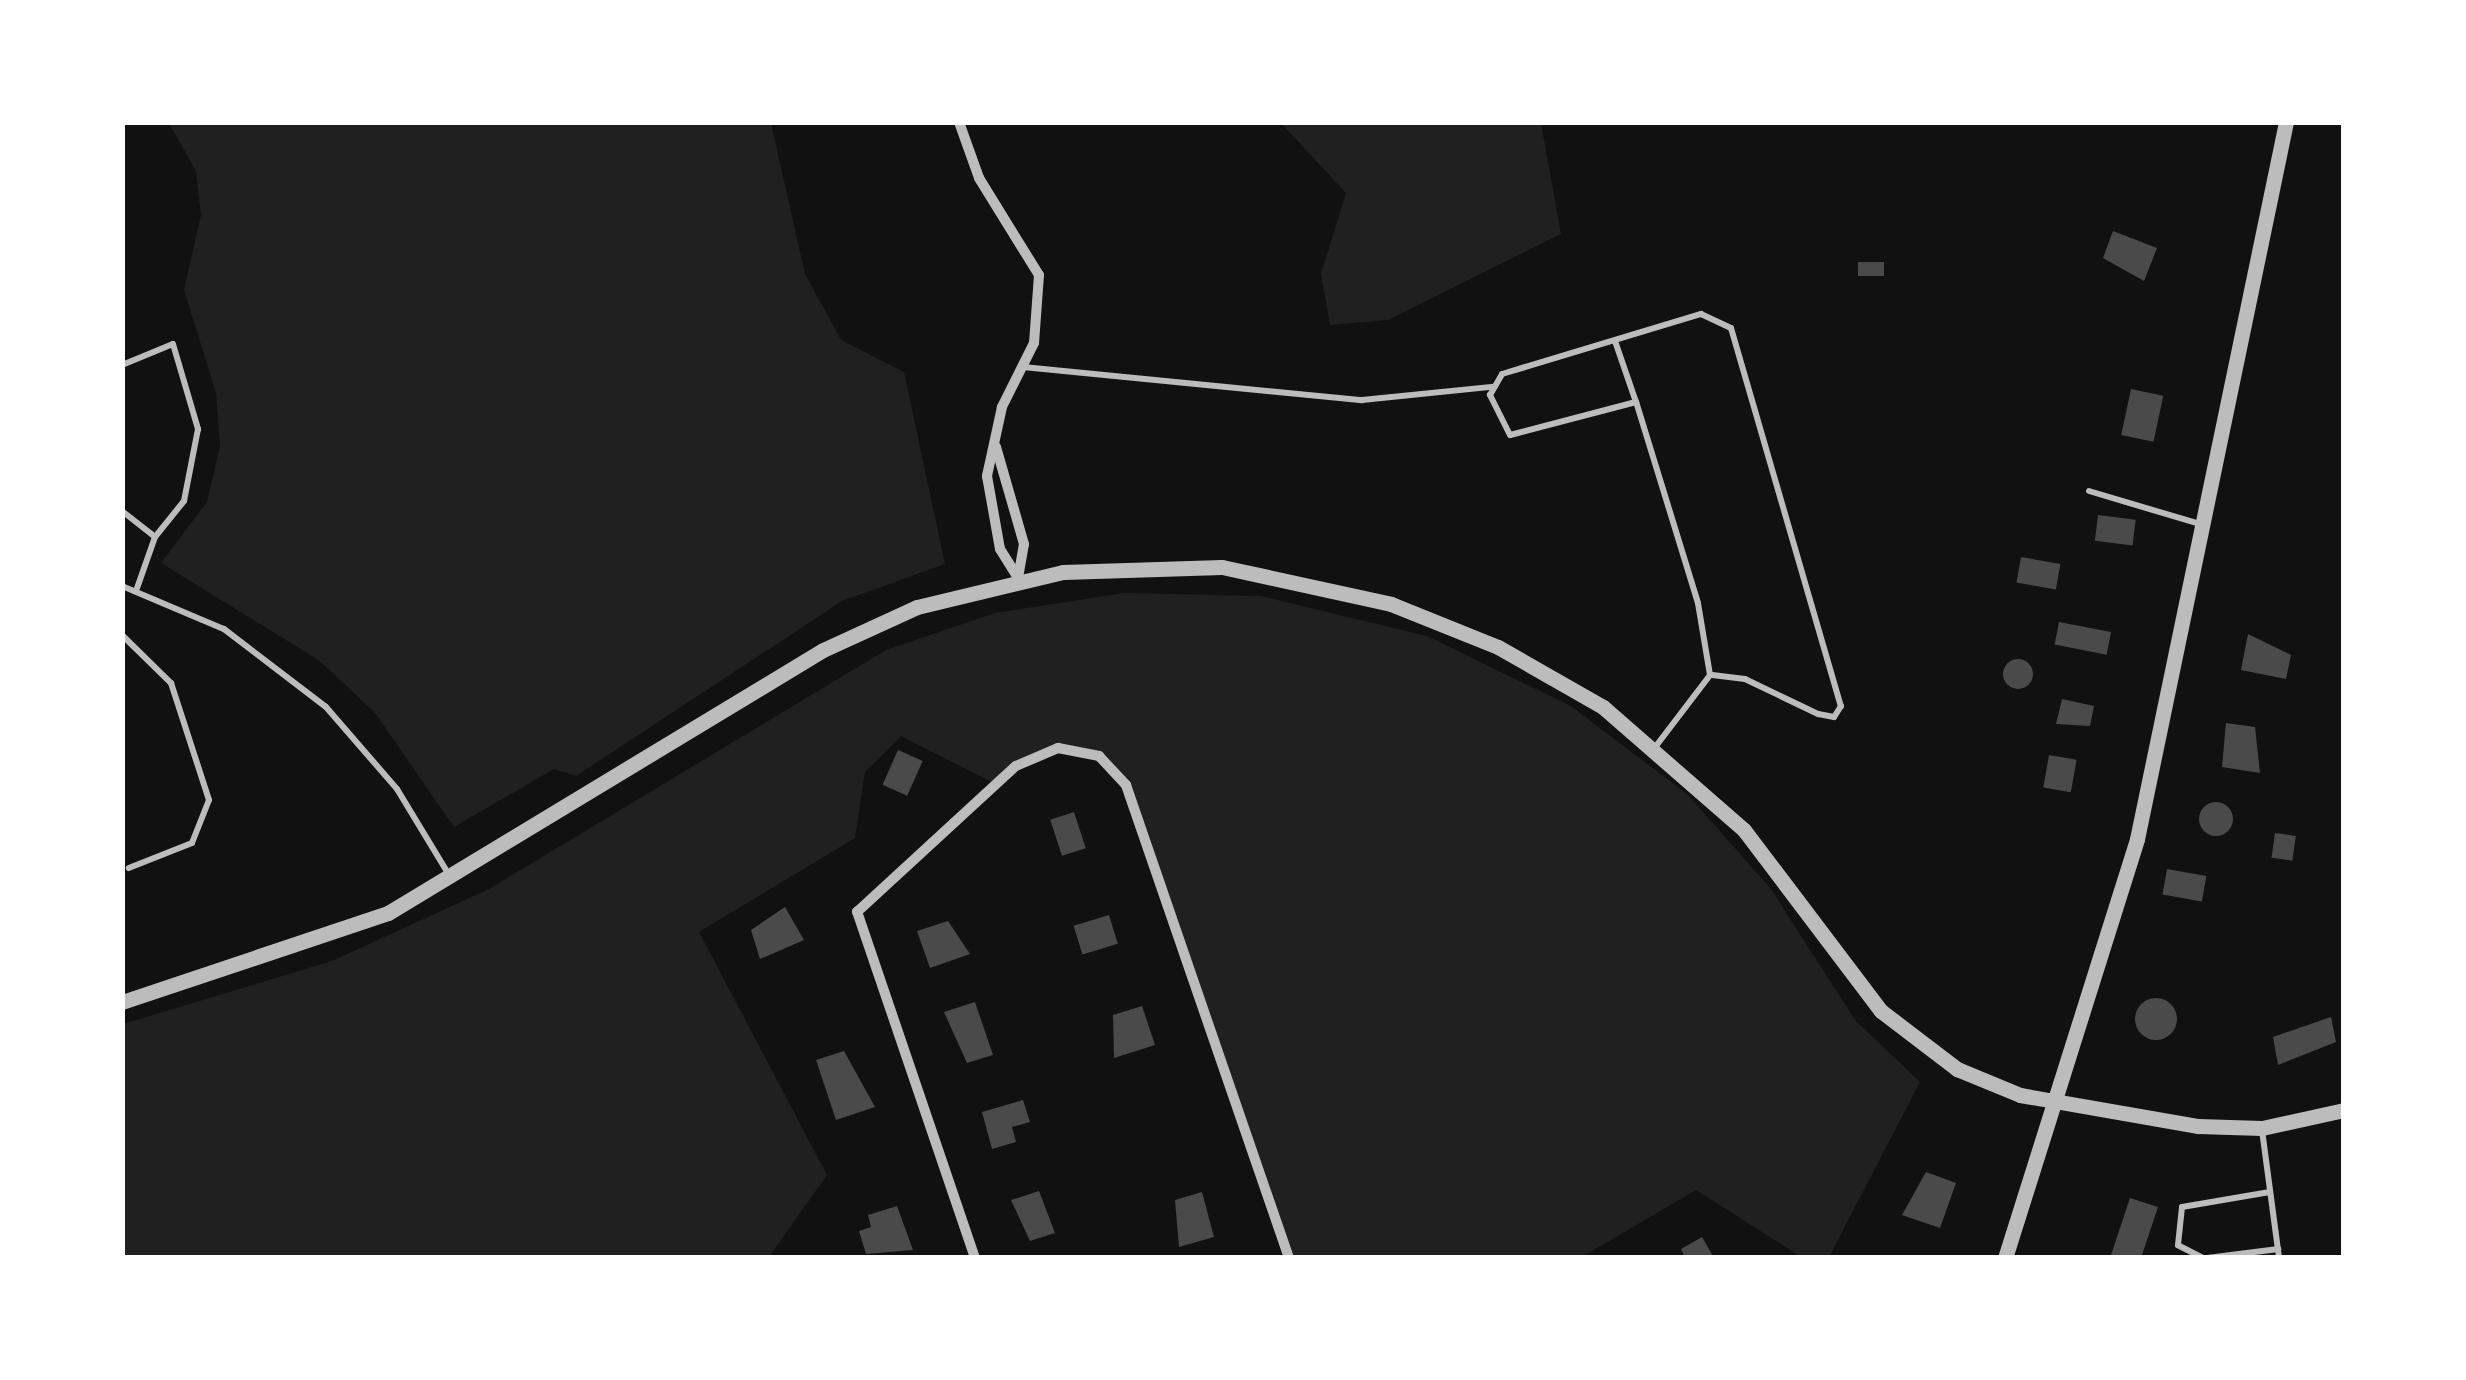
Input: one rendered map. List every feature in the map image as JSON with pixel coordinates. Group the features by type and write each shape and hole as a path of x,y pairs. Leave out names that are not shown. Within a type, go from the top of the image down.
{"street":[{"path":"959,122 979,178 1039,275 1040,320 987,476 1000,549 1018,578"},
{"path":"2006,1258 2137,839 2286,122"},
{"path":"996,447 1024,544 1018,578"},
{"path":"122,1002 336,935 452,880 823,650 917,607 1018,578 1141,566 1315,582 1498,647 1656,746 1744,830 1906,1037 1982,1081 2052,1102 2262,1128 2344,1110"},
{"path":"975,1258 857,912 957,820 1046,751 1073,748 1110,762 1132,799 1288,1258"}],"lane":[{"path":"1024,367 1362,400 1490,386 1502,374 1702,314 1731,328 1840,706 1834,717 1818,714 1745,678 1710,675"},
{"path":"1614,340 1698,603 1710,675 1656,746"},
{"path":"122,365 173,344 195,402 191,482 155,537 137,588"},
{"path":"1490,386 1497,423 1510,436 1636,402"},
{"path":"2089,491 2204,526"},
{"path":"122,511 155,537"},
{"path":"122,586 137,588 224,629 326,707 396,789 452,880"},
{"path":"122,635 171,683 209,800 192,843 129,868"},
{"path":"2262,1128 2279,1253 2205,1258 2178,1245 2182,1207 2270,1192"}],"shaded area":[{"path":"169,123 771,123 805,274 841,340 904,372 945,564 842,601 576,776 554,769 454,827 375,713 320,661 161,563 207,502 220,446 216,393 184,290 201,215 196,171"},
{"path":"1281,123 1541,123 1561,234 1388,320 1330,325 1321,274 1346,193"},
{"path":"1124,593 1261,596 1427,636 1571,706 1688,795 1771,889 1855,1020 1920,1082 1829,1257 1801,1257 1696,1190 1582,1257 1289,1257 1132,799 1110,762 1046,751 996,784 901,736 865,772 855,838 699,932 827,1175 769,1257 123,1258 123,1024 332,961 489,889 886,650 995,613"}],"building":[{"path":"2113,231 2157,248 2144,281 2103,258"},
{"path":"1858,262 1884,262 1884,276 1858,276"},
{"path":"2131,389 2163,396 2154,442 2121,435"},
{"path":"2098,515 2136,520 2133,545 2095,541"},
{"path":"2021,557 2060,564 2056,590 2016,583"},
{"path":"2059,622 2111,632 2107,655 2055,645"},
{"path":"2248,634 2291,655 2286,679 2241,670"},
{"path":"2018,659 2029,663 2033,674 2029,685 2018,689 2007,685 2003,674 2007,663"},
{"path":"2062,699 2094,706 2090,726 2056,724"},
{"path":"2226,723 2255,727 2260,773 2222,767"},
{"path":"898,750 923,761 907,796 883,785"},
{"path":"2049,755 2077,760 2071,792 2043,787"},
{"path":"2216,802 2228,807 2233,819 2228,831 2216,836 2204,831 2199,819 2204,807"},
{"path":"1074,812 1086,848 1062,856 1050,820"},
{"path":"2275,833 2296,836 2292,861 2272,858"},
{"path":"2167,869 2206,876 2202,902 2162,895"},
{"path":"785,907 804,940 760,959 751,930"},
{"path":"1109,915 1118,944 1082,955 1074,926"},
{"path":"948,921 970,954 930,968 917,931"},
{"path":"2156,998 2171,1004 2177,1019 2171,1034 2156,1040 2141,1034 2135,1019 2141,1004"},
{"path":"975,1002 993,1055 967,1063 944,1012"},
{"path":"1142,1006 1155,1045 1114,1058 1113,1015"},
{"path":"2331,1017 2336,1042 2278,1065 2273,1037"},
{"path":"844,1051 875,1107 836,1120 816,1060"},
{"path":"1023,1100 1030,1122 1012,1127 1016,1142 992,1149 982,1112"},
{"path":"1926,1172 1956,1183 1940,1228 1902,1215"},
{"path":"1039,1191 1055,1233 1030,1241 1011,1200"},
{"path":"1202,1192 1214,1237 1179,1247 1175,1200"},
{"path":"2130,1198 2158,1207 2141,1258 2110,1258"},
{"path":"897,1206 913,1250 866,1254 859,1231 871,1227 868,1215"},
{"path":"1702,1237 1714,1258 1685,1258 1681,1249"}]}
